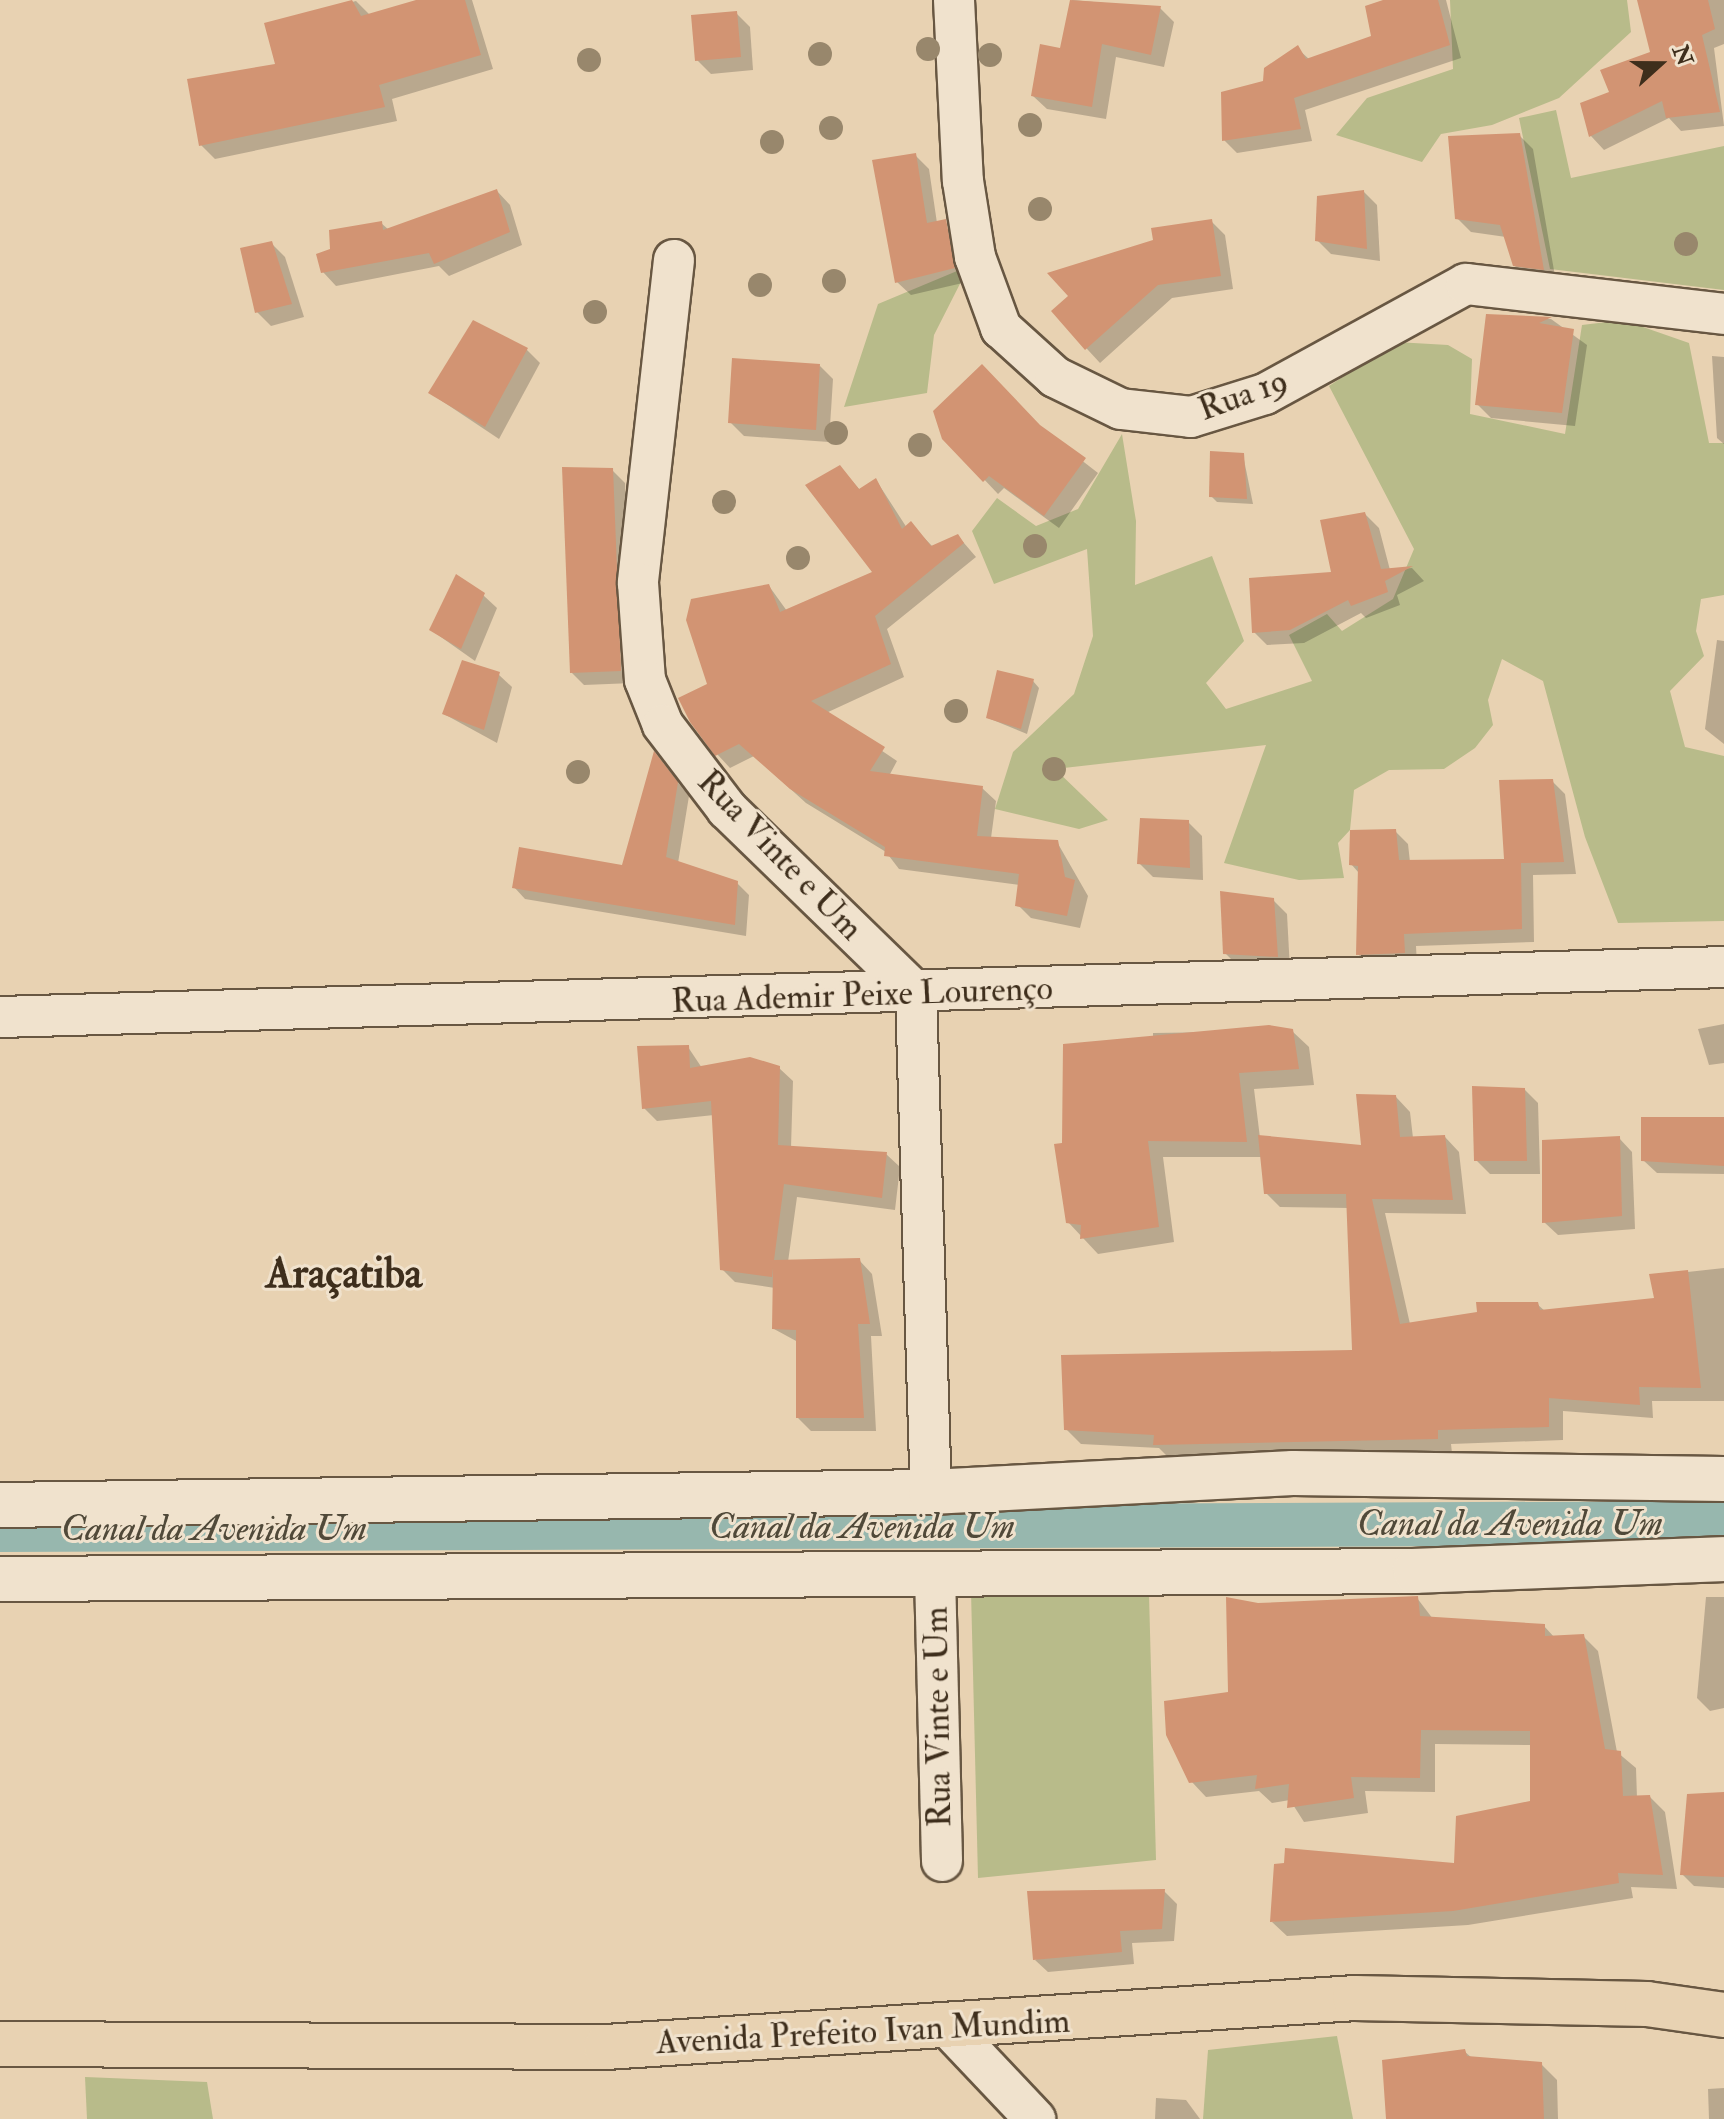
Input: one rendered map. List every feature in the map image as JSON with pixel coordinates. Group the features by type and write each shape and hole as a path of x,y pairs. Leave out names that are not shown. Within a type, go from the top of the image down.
{"main road":[{"name":"Avenida Prefeito Ivan Mundim","path":"0,2044 606,2047 950,2029 1355,1998 1647,2004 1724,2015"}],"street":[{"name":"Rua 19","path":"954,0 963,181 975,257 1001,328 1055,377 1121,409 1191,417 1265,394 1466,284 1724,314"},
{"name":"Rua Vinte e Um","path":"674,260 638,583 645,680 663,725 727,809 916,993"},
{"name":"Rua Ademir Peixe Lourenço","path":"0,1017 916,993 1724,967"},
{"path":"916,993 931,1492"},
{"path":"0,1505 931,1492 1293,1473 1724,1479"},
{"path":"0,1579 1415,1571 1724,1559"},
{"name":"Rua Vinte e Um","path":"935,1574 942,1861"},
{"path":"950,2029 1035,2119"}],"green space":[{"path":"1450,0 1627,0 1631,32 1559,98 1492,125 1441,134 1422,162 1336,135 1367,98 1453,69"},
{"path":"1556,110 1571,178 1724,146 1724,290 1550,269 1519,118"},
{"path":"969,266 934,335 927,393 844,407 878,304"},
{"path":"1623,320 1689,343 1709,443 1724,443 1724,595 1701,599 1696,631 1704,656 1670,691 1685,747 1724,756 1724,921 1618,923 1585,837 1543,681 1502,659 1488,700 1493,725 1475,748 1444,769 1389,770 1354,790 1350,830 1338,843 1344,878 1299,880 1224,863 1266,745 1055,769 1108,820 1079,829 995,809 1013,752 1074,694 1093,636 1087,549 994,584 972,531 997,498 1036,526 1078,509 1122,434 1136,521 1135,585 1212,556 1244,641 1206,683 1226,709 1312,681 1289,635 1327,614 1342,631 1393,599 1414,549 1329,386 1396,342 1448,345 1472,359 1470,414 1565,434 1582,325"},
{"path":"971,1591 1149,1594 1156,1860 978,1878"},
{"path":"1337,2036 1353,2119 1203,2119 1208,2050"},
{"path":"85,2077 207,2082 213,2119 87,2119"}],"building":[{"path":"352,0 361,16 416,0 465,0 481,55 379,85 385,107 199,146 187,79 275,64 264,23"},
{"path":"1070,0 1161,6 1151,55 1102,44 1092,107 1031,96 1040,44 1060,48"},
{"path":"1383,0 1438,0 1450,45 1294,98 1301,129 1222,141 1221,92 1263,81 1264,68 1298,45 1306,59 1371,36 1365,6"},
{"path":"1637,0 1708,0 1715,29 1702,35 1720,112 1666,118 1662,101 1589,137 1580,103 1609,92 1600,70 1650,52"},
{"path":"737,11 741,57 695,61 691,15"},
{"path":"1520,133 1544,270 1513,266 1500,225 1455,219 1448,136"},
{"path":"916,153 927,223 946,219 955,268 895,283 872,160"},
{"path":"497,189 510,232 434,264 429,253 321,273 316,254 330,249 329,230 382,221 383,230"},
{"path":"1364,190 1367,249 1315,241 1317,196"},
{"path":"1212,219 1221,276 1158,285 1085,350 1051,311 1068,296 1047,273 1153,240 1151,228"},
{"path":"272,241 292,304 255,313 240,248"},
{"path":"1486,314 1552,317 1539,323 1574,329 1562,413 1475,405"},
{"path":"473,320 528,348 485,427 428,393"},
{"path":"732,358 820,364 816,430 728,423"},
{"path":"982,364 1040,425 1086,458 1044,516 989,476 983,482 942,439 933,411"},
{"path":"1210,451 1244,453 1247,499 1209,497"},
{"path":"840,465 859,489 876,478 902,529 911,521 931,546 958,534 964,543 875,616 891,664 811,701 885,747 870,771 983,786 977,836 1058,840 1065,877 1075,880 1067,916 1015,906 1019,874 884,856 885,847 790,789 739,744 715,756 690,722 678,698 707,684 686,620 691,599 769,584 780,612 872,572 805,485"},
{"path":"562,467 613,468 621,671 570,673"},
{"path":"1365,512 1381,569 1413,566 1385,581 1388,592 1351,606 1348,600 1290,630 1252,633 1249,578 1331,572 1320,520"},
{"path":"456,574 485,593 461,649 429,630"},
{"path":"462,660 500,672 484,730 442,714"},
{"path":"997,670 1034,679 1021,729 986,718"},
{"path":"654,751 678,782 666,857 738,881 735,925 512,888 519,847 622,865"},
{"path":"1553,779 1564,862 1521,863 1522,929 1404,934 1405,953 1356,955 1358,866 1349,865 1350,830 1396,829 1399,860 1504,859 1499,780"},
{"path":"1140,818 1189,820 1190,868 1137,864"},
{"path":"1220,891 1274,898 1278,957 1223,954"},
{"path":"1269,1025 1293,1029 1299,1069 1239,1073 1247,1142 1148,1141 1159,1227 1080,1239 1081,1225 1066,1223 1054,1144 1062,1143 1063,1044"},
{"path":"689,1045 690,1068 750,1057 780,1066 778,1145 887,1152 882,1198 784,1184 774,1260 860,1258 870,1324 858,1324 864,1418 796,1418 796,1330 772,1329 773,1268 772,1277 720,1270 711,1101 642,1109 637,1046"},
{"path":"1472,1086 1525,1088 1527,1161 1474,1161"},
{"path":"1356,1094 1396,1095 1400,1137 1445,1135 1453,1200 1372,1199 1400,1324 1477,1312 1476,1302 1538,1302 1540,1310 1654,1298 1649,1274 1688,1270 1701,1388 1639,1387 1640,1405 1549,1398 1549,1427 1438,1430 1438,1439 1153,1445 1154,1435 1064,1430 1061,1355 1352,1350 1346,1194 1264,1194 1258,1135 1361,1145"},
{"path":"1641,1117 1724,1117 1724,1166 1641,1161"},
{"path":"1620,1136 1622,1216 1542,1223 1542,1140"},
{"path":"1418,1596 1420,1616 1545,1624 1545,1636 1584,1634 1605,1749 1621,1751 1623,1796 1650,1795 1663,1875 1618,1873 1619,1883 1453,1911 1270,1922 1274,1864 1284,1863 1285,1848 1454,1863 1456,1816 1530,1801 1530,1731 1421,1730 1420,1778 1351,1777 1354,1798 1287,1808 1289,1784 1255,1789 1257,1775 1189,1783 1166,1735 1164,1701 1228,1692 1226,1597 1258,1603"},
{"path":"1724,1792 1724,1877 1680,1875 1687,1794"},
{"path":"1165,1889 1162,1929 1120,1931 1122,1952 1033,1960 1027,1891"},
{"path":"1465,2049 1467,2056 1542,2062 1544,2119 1386,2119 1382,2060"}],"waterway":[{"name":"Canal da Avenida Um","path":"0,1530 1724,1523"}],"district":[{"name":"Araçatiba","path":"344,1274"}]}
